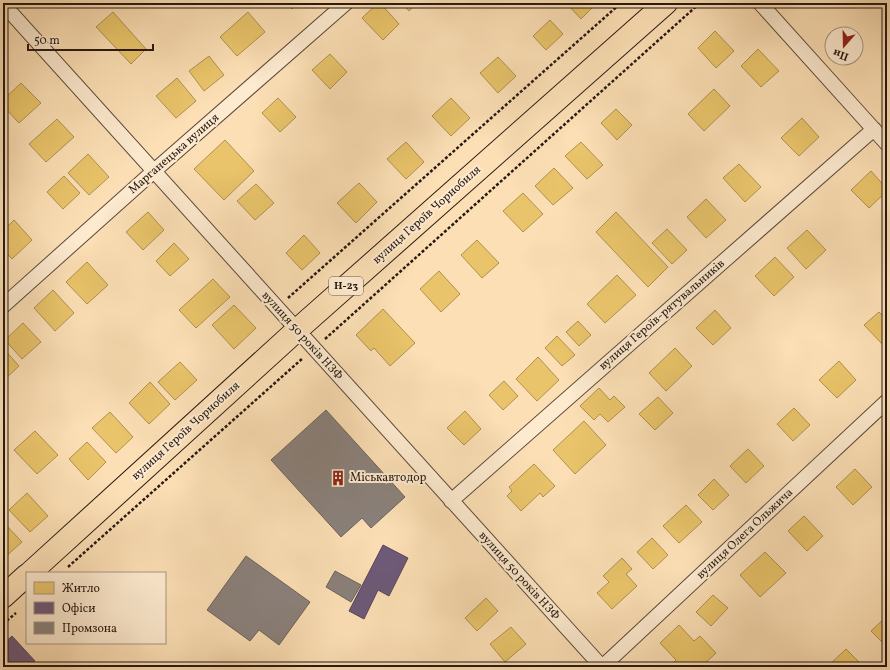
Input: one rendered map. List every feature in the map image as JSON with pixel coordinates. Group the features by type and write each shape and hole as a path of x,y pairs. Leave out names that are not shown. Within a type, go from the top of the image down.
{"main road":[{"name":"вулиця Героїв Чорнобиля","path":"31,572 297,330 666,3"},
{"path":"3,597 26,576"}],"street":[{"name":"Марганецька вулиця","path":"3,306 154,171 346,3"},
{"path":"760,3 887,144"},
{"name":"вулиця 50 років НЗФ","path":"3,4 602,667"},
{"name":"вулиця Героїв-рятувальників","path":"451,500 874,130"},
{"name":"вулиця Олега Ольжича","path":"602,667 887,401"}],"path":[{"path":"277,307 621,3"},
{"path":"67,568 700,3"}],"building: Житло":[{"path":"285,3 298,3 292,9"},
{"path":"378,3 380,3 399,24 383,40 362,18"},
{"path":"401,3 417,3 409,11"},
{"path":"566,3 597,3 581,19"},
{"path":"113,12 146,49 131,64 96,27"},
{"path":"248,12 265,32 237,56 220,37"},
{"path":"550,20 563,34 546,50 533,36"},
{"path":"715,31 734,51 716,68 698,48"},
{"path":"758,49 779,71 761,87 741,66"},
{"path":"330,54 347,72 330,89 312,70"},
{"path":"209,56 224,75 204,91 189,71"},
{"path":"498,57 516,76 498,93 480,73"},
{"path":"177,78 196,101 176,118 156,96"},
{"path":"21,83 41,103 19,123 3,106 3,100"},
{"path":"714,89 730,106 704,131 688,114"},
{"path":"278,98 296,117 280,132 262,113"},
{"path":"451,98 470,118 451,136 432,116"},
{"path":"616,109 632,125 617,140 601,123"},
{"path":"802,118 819,137 799,156 781,138"},
{"path":"57,119 74,137 46,162 29,144"},
{"path":"225,140 254,171 224,200 194,169"},
{"path":"406,142 424,162 406,179 387,159"},
{"path":"581,142 603,165 587,179 565,156"},
{"path":"88,154 109,177 89,195 68,173"},
{"path":"739,164 761,187 745,202 723,178"},
{"path":"554,168 573,188 553,205 535,186"},
{"path":"871,171 887,189 887,191 869,208 851,190"},
{"path":"64,176 80,193 63,209 47,192"},
{"path":"359,183 377,202 356,223 337,203"},
{"path":"256,184 274,203 255,220 237,201"},
{"path":"523,193 543,214 523,232 503,211"},
{"path":"706,199 726,220 706,238 687,217"},
{"path":"148,212 164,230 143,250 126,232"},
{"path":"616,212 668,267 648,287 596,232"},
{"path":"14,220 32,240 12,259 3,249 3,231"},
{"path":"667,229 687,250 672,264 652,243"},
{"path":"807,230 826,250 806,269 787,248"},
{"path":"304,235 320,253 302,270 286,253"},
{"path":"477,240 499,263 482,278 461,255"},
{"path":"174,243 189,259 170,276 156,261"},
{"path":"775,257 794,277 774,296 755,276"},
{"path":"87,262 108,285 87,304 66,282"},
{"path":"439,271 460,294 441,312 420,289"},
{"path":"617,275 636,295 605,323 587,304"},
{"path":"213,279 230,297 196,328 179,310"},
{"path":"53,290 74,313 55,331 34,308"},
{"path":"234,305 256,328 234,349 212,325"},
{"path":"383,309 415,343 390,366 374,348 371,351 356,335"},
{"path":"715,310 731,328 713,345 696,328"},
{"path":"879,312 885,318 887,317 887,349 864,325"},
{"path":"578,321 591,335 579,346 566,332"},
{"path":"23,323 41,342 22,359 5,340"},
{"path":"557,336 575,355 562,366 545,348"},
{"path":"3,348 19,366 3,381"},
{"path":"675,348 692,366 666,391 649,373"},
{"path":"538,357 559,380 537,401 516,379"},
{"path":"839,361 856,380 837,398 819,380"},
{"path":"180,362 197,380 175,400 158,382"},
{"path":"504,381 518,396 503,410 489,395"},
{"path":"150,382 170,404 149,424 129,403"},
{"path":"599,388 610,400 614,396 625,407 608,422 600,414 594,420 580,406"},
{"path":"658,397 673,413 655,430 639,414"},
{"path":"794,408 810,425 793,441 777,424"},
{"path":"465,411 481,429 464,445 447,428"},
{"path":"110,412 133,437 116,453 92,428"},
{"path":"584,421 606,445 575,474 553,450"},
{"path":"35,431 58,455 37,474 14,450"},
{"path":"87,442 106,462 88,480 69,459"},
{"path":"887,443 887,454 882,448"},
{"path":"748,449 764,466 746,483 730,466"},
{"path":"534,464 555,486 543,497 540,493 521,511 507,496 512,491 509,487"},
{"path":"855,469 872,487 853,505 836,487"},
{"path":"714,479 729,495 713,510 698,495"},
{"path":"27,493 48,516 30,532 9,510"},
{"path":"686,505 702,522 679,543 663,526"},
{"path":"804,516 823,536 807,551 788,531"},
{"path":"4,523 22,542 3,559 3,524"},
{"path":"652,538 668,555 653,569 637,552"},
{"path":"765,552 786,573 760,597 740,575"},
{"path":"622,558 632,569 626,574 637,586 612,609 597,593 609,582 603,576"},
{"path":"713,595 728,608 711,626 696,612"},
{"path":"486,598 498,611 477,631 465,618"},
{"path":"887,616 887,645 886,646 871,631"},
{"path":"679,625 694,641 700,636 716,653 701,667 674,667 672,664 676,660 660,643"},
{"path":"511,627 526,644 505,662 490,644"},
{"path":"846,649 862,665 860,667 832,667 829,665"}],"building: Офіси":[{"path":"383,545 408,558 389,596 378,590 364,619 349,611"},
{"path":"12,636 35,661 28,667 3,667 3,644"}],"building: Промзона":[{"name":"Міськавтодор","path":"326,410 405,497 371,528 362,518 341,537 271,460"},
{"path":"246,556 310,602 279,645 259,630 250,641 207,610"},
{"path":"335,571 361,585 351,602 326,587"}],"place":[{"name":"Міськавтодор","path":"338,478"}]}
